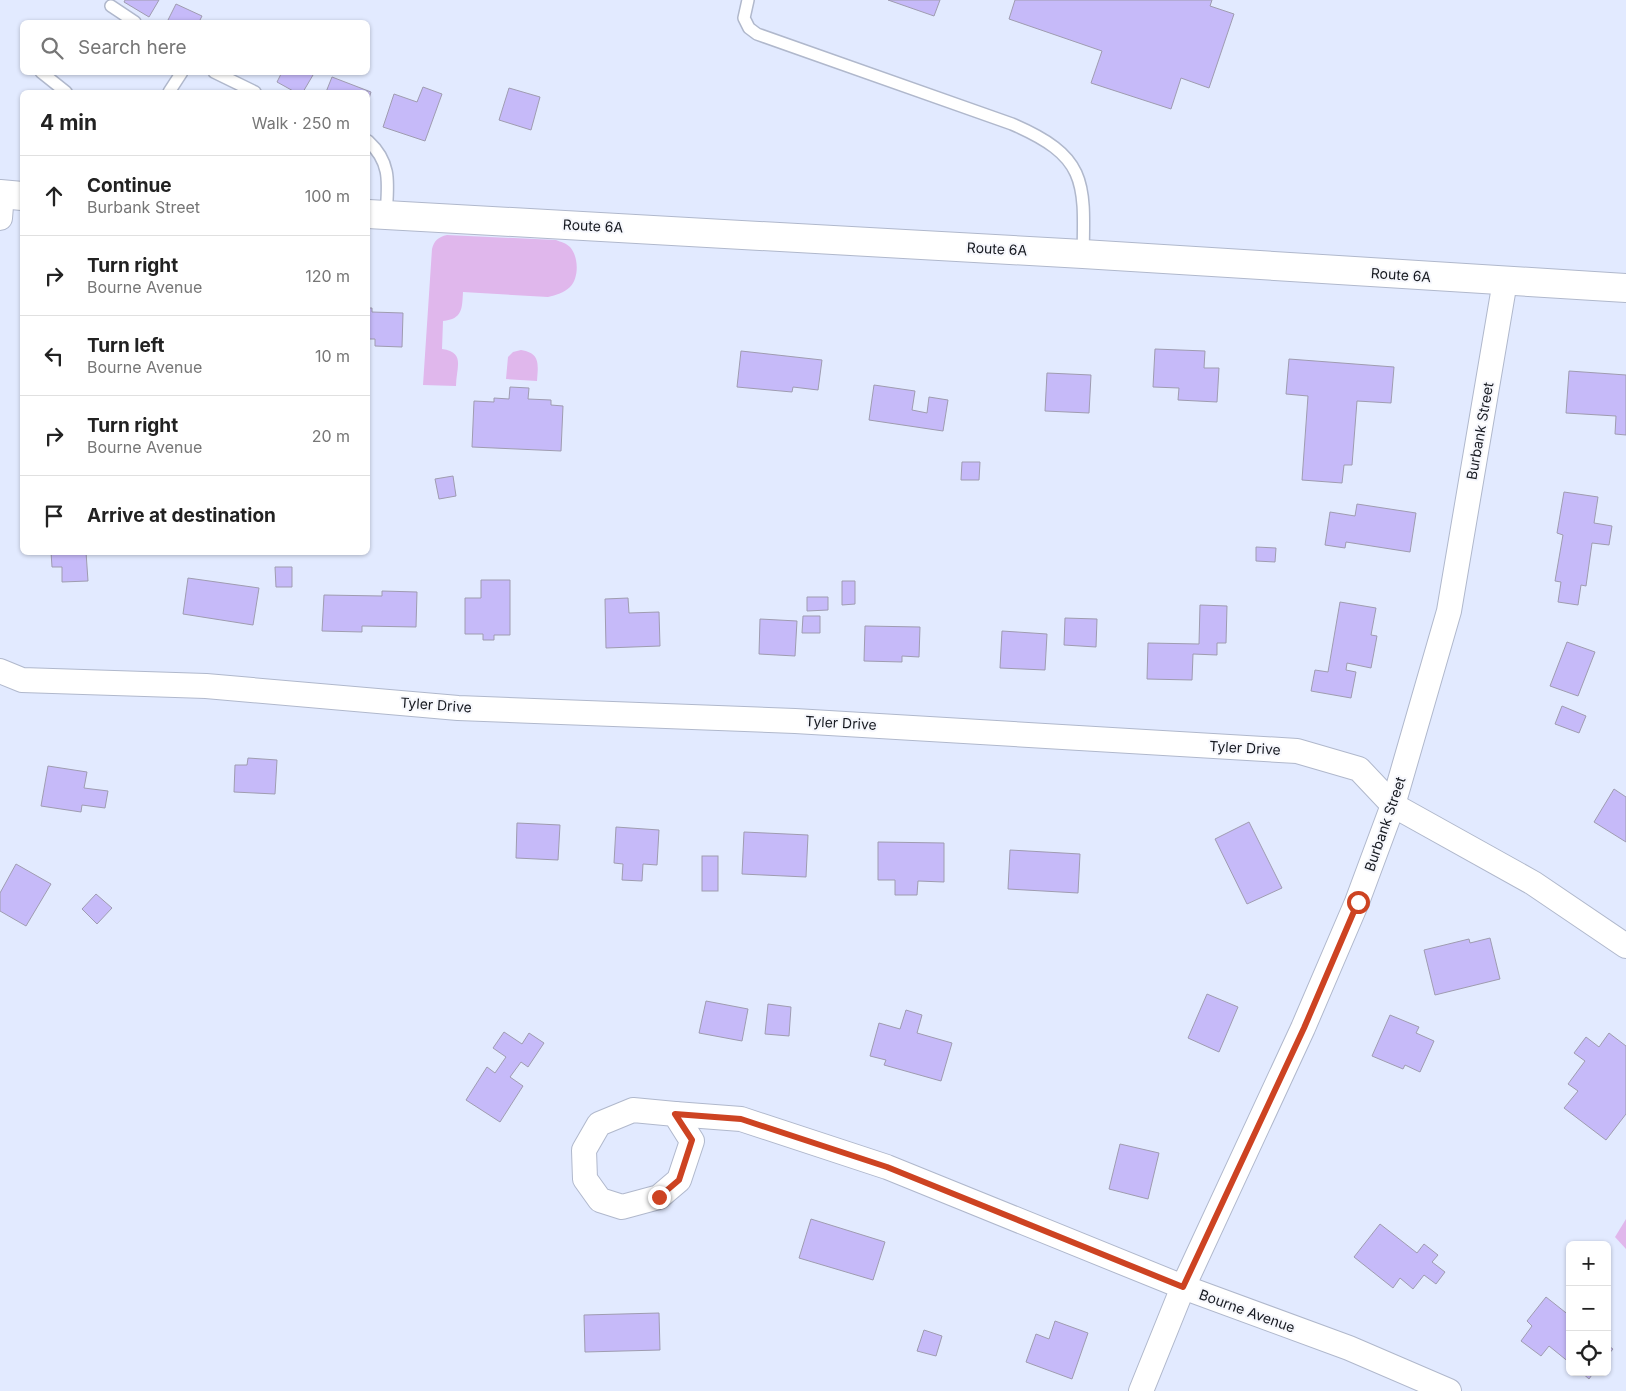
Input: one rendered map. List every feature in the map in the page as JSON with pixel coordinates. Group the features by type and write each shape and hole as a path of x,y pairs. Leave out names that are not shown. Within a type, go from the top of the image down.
{"main road":[{"name":"Route 6A","path":"377,214 1083,254 1626,288"}],"street":[{"name":"Burbank Street","path":"1141,1391 1183,1287 1307,1019 1358,902 1393,805 1449,611 1505,281"},
{"name":"Tyler Drive","path":"0,671 22,680 206,686 458,708 795,721 1297,751 1359,770 1393,805 1533,883 1626,946"},
{"name":"Bourne Avenue","path":"675,1114 692,1140 679,1180 659,1197 622,1207 600,1200 585,1179 584,1150 599,1124 633,1110 741,1119 887,1167 1183,1287 1349,1348 1449,1391"}],"lane":[{"path":"748,0 744,18 749,28 757,34 1012,124 1042,138 1071,163 1078,177 1083,194 1084,208 1083,254"},
{"path":"111,6 133,20"},
{"path":"45,75 64,90"},
{"path":"170,90 180,75"},
{"path":"220,75 250,90"},
{"path":"370,142 377,149 384,162 388,180 377,214"}],"shaded area":[{"path":"447,235 556,240 570,247 575,256 577,267 575,278 570,287 560,294 548,297 463,292 462,308 458,315 450,320 443,321 442,349 454,354 458,362 456,386 423,385 432,249 437,240"},
{"path":"521,350 535,357 538,365 537,381 506,379 508,357 513,352"},
{"path":"1626,1219 1626,1249 1615,1237"}],"building":[{"path":"125,0 159,0 149,17 124,2"},
{"path":"888,0 940,0 934,16"},
{"path":"1015,0 1212,0 1210,6 1234,14 1209,88 1181,78 1171,109 1091,83 1102,51 1009,19"},
{"path":"176,4 202,16 200,20 168,20"},
{"path":"280,75 313,75 304,90 291,90 277,82"},
{"path":"332,77 366,90 327,90"},
{"path":"423,87 442,94 425,141 383,127 394,94 417,102"},
{"path":"509,88 540,97 531,130 499,120"},
{"path":"370,308 372,308 372,312 403,313 402,347 375,346 375,339 370,339"},
{"path":"1155,349 1205,351 1204,368 1219,368 1217,402 1178,400 1179,388 1153,387"},
{"path":"741,351 822,360 818,390 793,387 792,392 737,387"},
{"path":"1289,359 1394,367 1391,403 1357,401 1352,465 1344,465 1342,483 1302,480 1308,396 1286,394"},
{"path":"1569,371 1626,375 1626,435 1615,434 1616,416 1566,413"},
{"path":"1047,373 1091,375 1089,413 1045,411"},
{"path":"874,385 915,391 912,410 927,413 929,397 948,400 943,431 869,420"},
{"path":"510,387 529,388 528,399 551,400 551,405 563,406 561,451 472,447 474,401 494,402 494,398 509,399"},
{"path":"962,462 980,462 979,480 961,480"},
{"path":"453,476 456,496 439,499 435,479"},
{"path":"1564,492 1598,497 1594,523 1612,526 1609,545 1592,543 1586,586 1581,585 1578,605 1558,602 1561,582 1555,581 1563,535 1557,533"},
{"path":"1357,504 1416,513 1410,552 1346,542 1345,548 1325,545 1330,512 1355,516"},
{"path":"1256,547 1276,548 1275,562 1256,561"},
{"path":"51,555 86,555 88,581 62,582 62,567 52,567"},
{"path":"275,567 292,567 292,587 276,587"},
{"path":"188,578 259,588 253,625 183,614"},
{"path":"481,580 510,580 510,635 494,635 494,640 483,640 483,634 465,634 465,598 481,598"},
{"path":"842,581 855,581 855,604 842,605"},
{"path":"382,591 417,592 416,627 362,626 362,632 322,631 324,595 382,596"},
{"path":"807,597 828,597 828,610 807,611"},
{"path":"628,598 629,613 659,612 660,646 606,648 605,599"},
{"path":"1340,602 1376,608 1371,635 1377,636 1371,668 1347,663 1346,670 1356,672 1351,698 1311,691 1315,670 1328,672"},
{"path":"1200,605 1227,606 1226,643 1217,643 1217,655 1193,654 1192,680 1147,679 1148,643 1199,644"},
{"path":"803,616 820,616 820,633 802,633"},
{"path":"1065,618 1097,619 1096,647 1064,645"},
{"path":"760,619 797,621 795,656 759,654"},
{"path":"865,626 920,627 919,657 902,656 902,662 864,661"},
{"path":"1002,631 1047,634 1045,670 1000,668"},
{"path":"1567,642 1595,652 1578,696 1550,686"},
{"path":"1562,706 1586,716 1579,733 1555,724"},
{"path":"248,758 277,760 275,794 234,792 235,765 247,765"},
{"path":"48,766 87,772 84,788 108,791 105,808 82,805 81,812 41,806"},
{"path":"1614,789 1626,797 1626,842 1594,822"},
{"path":"1249,822 1282,888 1247,904 1215,839"},
{"path":"517,823 560,825 558,860 516,858"},
{"path":"616,827 659,830 657,865 643,864 642,881 622,880 623,864 614,863"},
{"path":"744,832 808,835 806,877 742,874"},
{"path":"878,842 944,843 944,882 918,881 917,895 895,895 895,880 878,880"},
{"path":"1010,850 1080,854 1078,893 1008,889"},
{"path":"702,856 718,856 718,891 702,891"},
{"path":"16,864 51,884 26,926 0,911 0,893"},
{"path":"96,894 112,908 97,924 82,909"},
{"path":"1490,938 1500,979 1435,995 1424,950 1469,939 1470,943"},
{"path":"1207,994 1238,1007 1219,1052 1188,1038"},
{"path":"706,1001 748,1009 742,1041 699,1033"},
{"path":"768,1004 791,1007 789,1036 765,1034"},
{"path":"906,1010 922,1015 917,1033 952,1043 941,1081 884,1065 886,1060 870,1056 879,1023 900,1029"},
{"path":"1390,1015 1419,1027 1416,1033 1434,1041 1420,1072 1405,1065 1403,1069 1372,1056"},
{"path":"504,1032 522,1044 529,1033 544,1043 528,1067 521,1062 510,1077 523,1086 500,1122 466,1100 487,1067 495,1073 506,1057 493,1048"},
{"path":"1609,1033 1626,1046 1626,1114 1606,1140 1564,1108 1578,1091 1568,1084 1585,1061 1574,1053 1586,1037 1599,1047"},
{"path":"1120,1144 1159,1153 1148,1199 1109,1189"},
{"path":"811,1219 885,1242 873,1280 799,1258"},
{"path":"1380,1224 1417,1253 1424,1244 1438,1255 1432,1262 1445,1272 1436,1284 1424,1275 1413,1289 1400,1278 1393,1288 1354,1257"},
{"path":"1546,1297 1566,1313 1566,1360 1549,1346 1541,1356 1521,1341 1532,1326 1527,1321"},
{"path":"659,1313 660,1350 585,1352 584,1315"},
{"path":"1055,1321 1088,1333 1072,1379 1026,1362 1036,1334 1049,1339"},
{"path":"924,1330 942,1336 936,1356 917,1351"}],"route":[{"path":"659,1197 679,1180 692,1140 675,1114 741,1119 887,1167 1183,1287 1304,1028 1358,902"}]}
